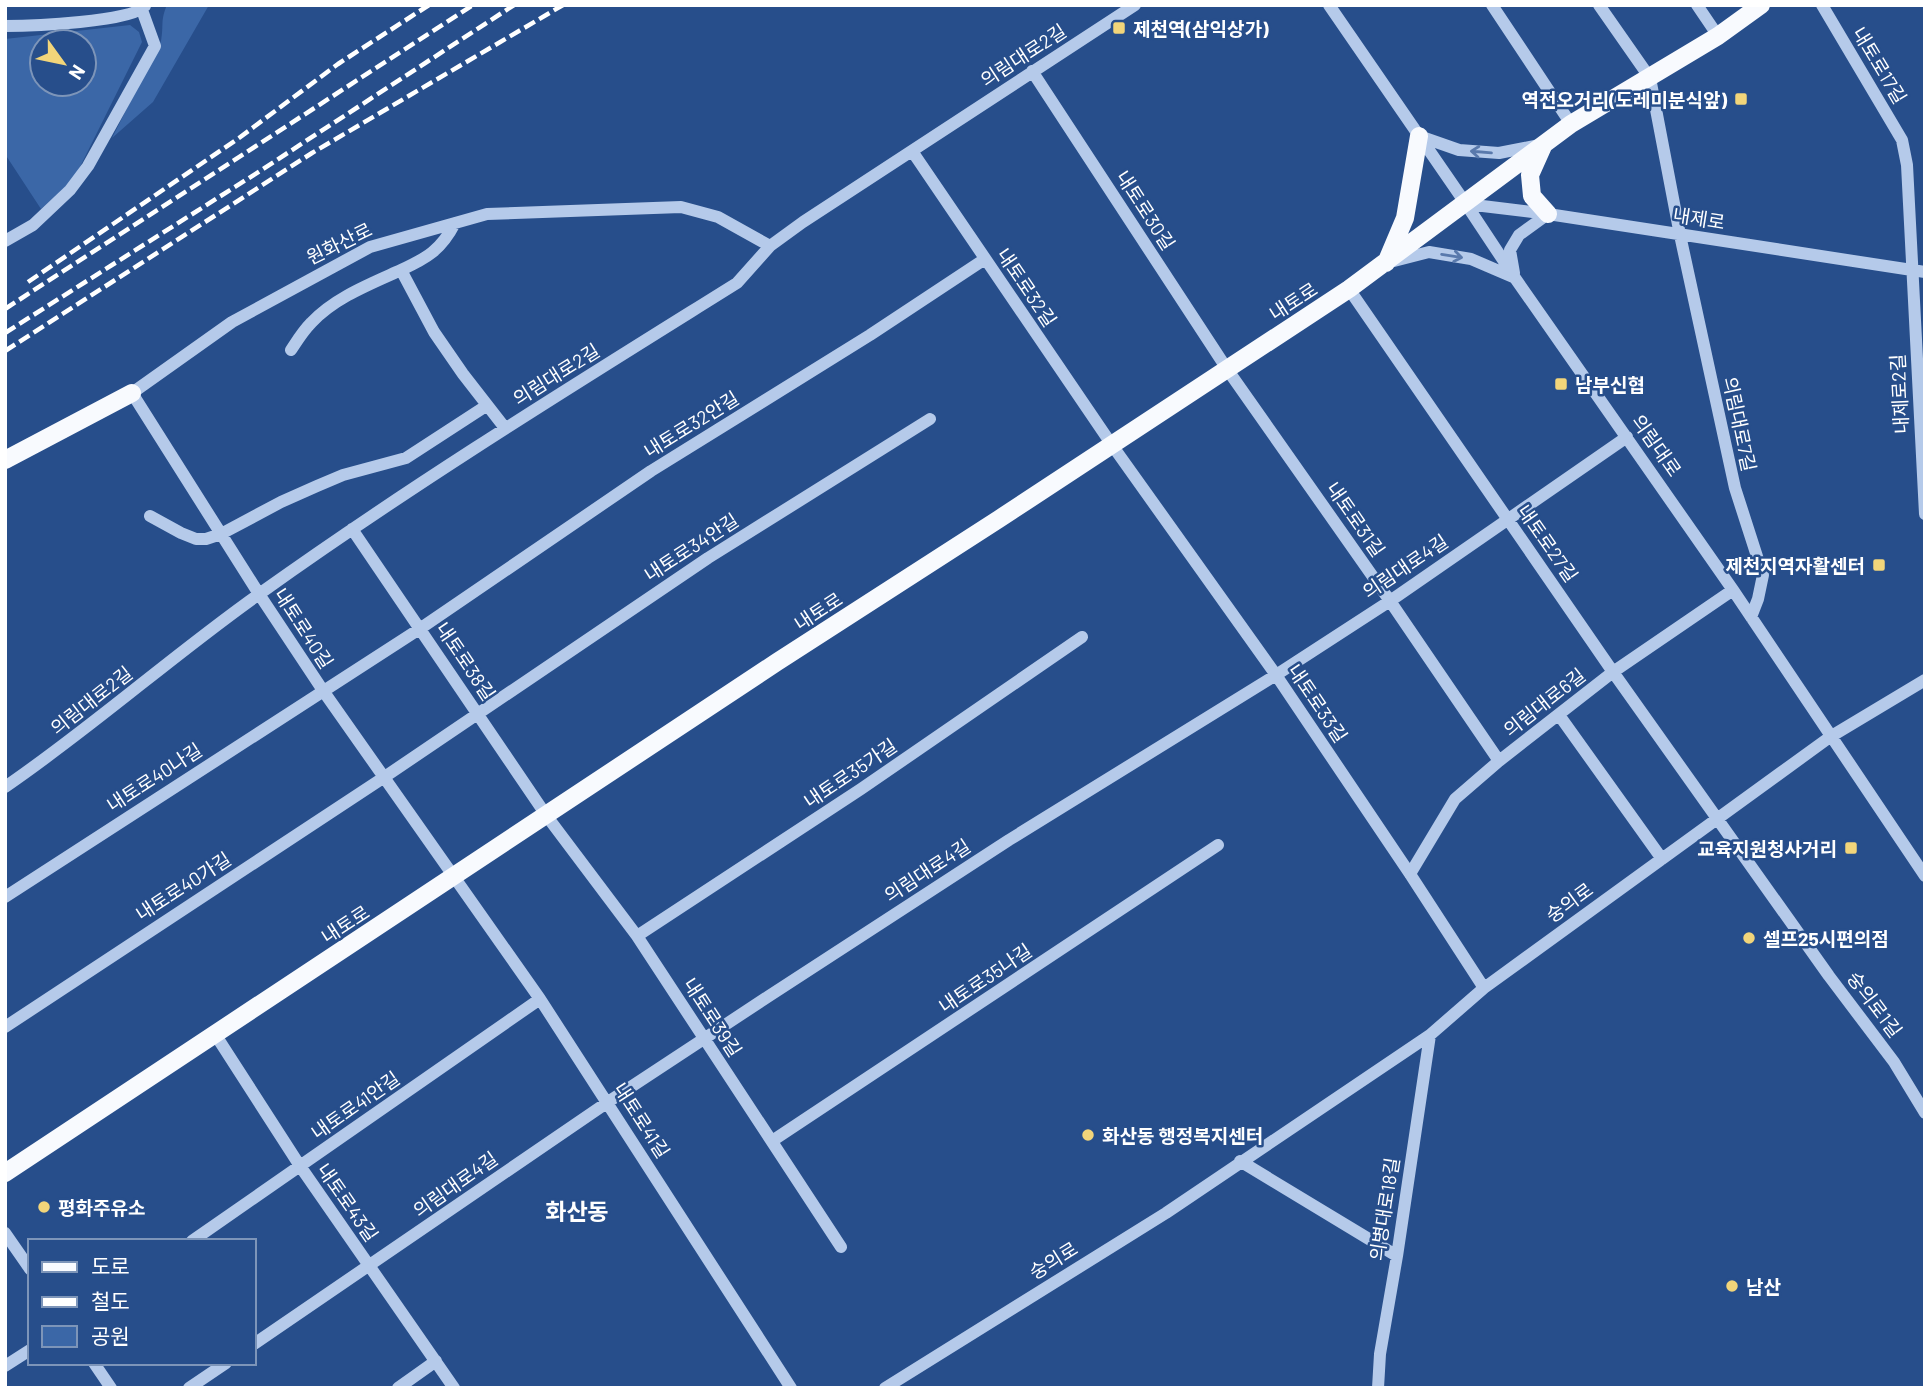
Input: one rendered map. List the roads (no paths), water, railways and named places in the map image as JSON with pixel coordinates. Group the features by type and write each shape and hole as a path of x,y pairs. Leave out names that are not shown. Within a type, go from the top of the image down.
{"main road":[{"name":"내토로","path":"5,1173 1349,289 1571,124 1718,36 1762,5"},
{"path":"1386,263 1405,218 1419,136"},
{"path":"1544,145 1530,175 1532,196 1548,214"},
{"name":"원화산로","path":"5,460 132,393"}],"street":[{"name":"의림대로2길","path":"5,787 44,761 259,594 352,529 505,428 737,283 770,246 803,222 1135,5"},
{"name":"의림대로","path":"1329,5 1733,590 1925,876"},
{"path":"1492,5 1571,124"},
{"path":"1599,5 1650,78 1680,235"},
{"path":"1697,5 1718,36"},
{"name":"내토로17길","path":"1822,5 1902,141 1918,272"},
{"path":"5,26 32,26 118,17 144,8 155,46 88,166 70,190 33,225 5,242"},
{"name":"내토로30길","path":"1032,71 1227,369"},
{"path":"1419,136 1459,150 1499,153 1544,145"},
{"name":"내토로32길","path":"912,151 1112,444"},
{"name":"내제로","path":"1466,204 1548,214 1918,272"},
{"name":"원화산로","path":"132,393 232,322 370,247 487,214 681,207 718,217 770,246"},
{"path":"1515,278 1510,250 1519,234 1548,214"},
{"path":"291,349 311,323 332,306 359,289 426,258 447,238 455,223"},
{"name":"의림대로7길","path":"1680,235 1735,488 1763,575 1751,617"},
{"path":"1386,263 1429,252 1471,259 1515,278"},
{"name":"내토로32안길","path":"324,692 651,471 870,335 985,259"},
{"path":"401,270 434,332 486,406 505,428"},
{"name":"내제로2길","path":"1918,272 1925,514"},
{"name":"내토로27길","path":"1349,289 1614,672 1718,817"},
{"name":"내토로31길","path":"1227,369 1499,761"},
{"name":"내토로40길","path":"132,393 324,692 454,878"},
{"path":"150,516 181,533 196,539 206,539 343,475 407,458 486,406"},
{"name":"내토로34안길","path":"383,778 708,558 930,419"},
{"name":"의림대로4길","path":"256,1343 704,1038 1009,840 1276,675 1390,601 1627,437"},
{"name":"내토로33길","path":"1112,444 1276,675 1484,988"},
{"name":"내토로38길","path":"352,529 546,815"},
{"name":"의림대로6길","path":"1410,874 1455,799 1499,761 1614,672 1733,590"},
{"name":"내토로35가길","path":"637,936 872,782 1082,637"},
{"name":"숭의로","path":"884,1388 1166,1213 1430,1035 1484,988 1718,817 1830,737 1925,680"},
{"name":"내토로40나길","path":"5,897 324,692"},
{"path":"1559,715 1662,859"},
{"name":"내토로40가길","path":"5,1027 383,778"},
{"name":"내토로39길","path":"546,815 637,936 841,1247"},
{"name":"숭의로1길","path":"1718,817 1829,976 1895,1062 1925,1113"},
{"name":"내토로35나길","path":"772,1141 1218,845"},
{"name":"내토로41길","path":"454,878 540,999 608,1102 790,1388"},
{"name":"내토로41안길","path":"195,1239 540,999"},
{"name":"내토로43길","path":"215,1034 300,1166 454,1388"},
{"name":"의병대로18길","path":"1378,1388 1380,1354 1430,1035"},
{"path":"1240,1161 1397,1256"},
{"path":"5,1233 28,1266"},
{"path":"5,1366 28,1351"},
{"path":"398,1388 436,1361"},
{"path":"95,1365 111,1388"},
{"path":"189,1388 223,1365"}],"railway":[{"path":"28,282 239,138 338,64 429,5"},
{"path":"5,309 473,5"},
{"path":"5,333 514,5"},
{"path":"5,351 312,153 563,5"}],"place":[{"name":"제천역(삼익상가)","path":"1119,28"},
{"name":"역전오거리(도레미분식앞)","path":"1741,99"},
{"name":"남부신협","path":"1561,384"},
{"name":"제천지역자활센터","path":"1879,565"},
{"name":"교육지원청사거리","path":"1851,848"},
{"name":"셀프25시편의점","path":"1749,938"},
{"name":"화산동 행정복지센터","path":"1088,1135"},
{"name":"평화주유소","path":"44,1207"},
{"name":"남산","path":"1732,1286"}],"district":[{"name":"화산동","path":"577,1211"}]}
